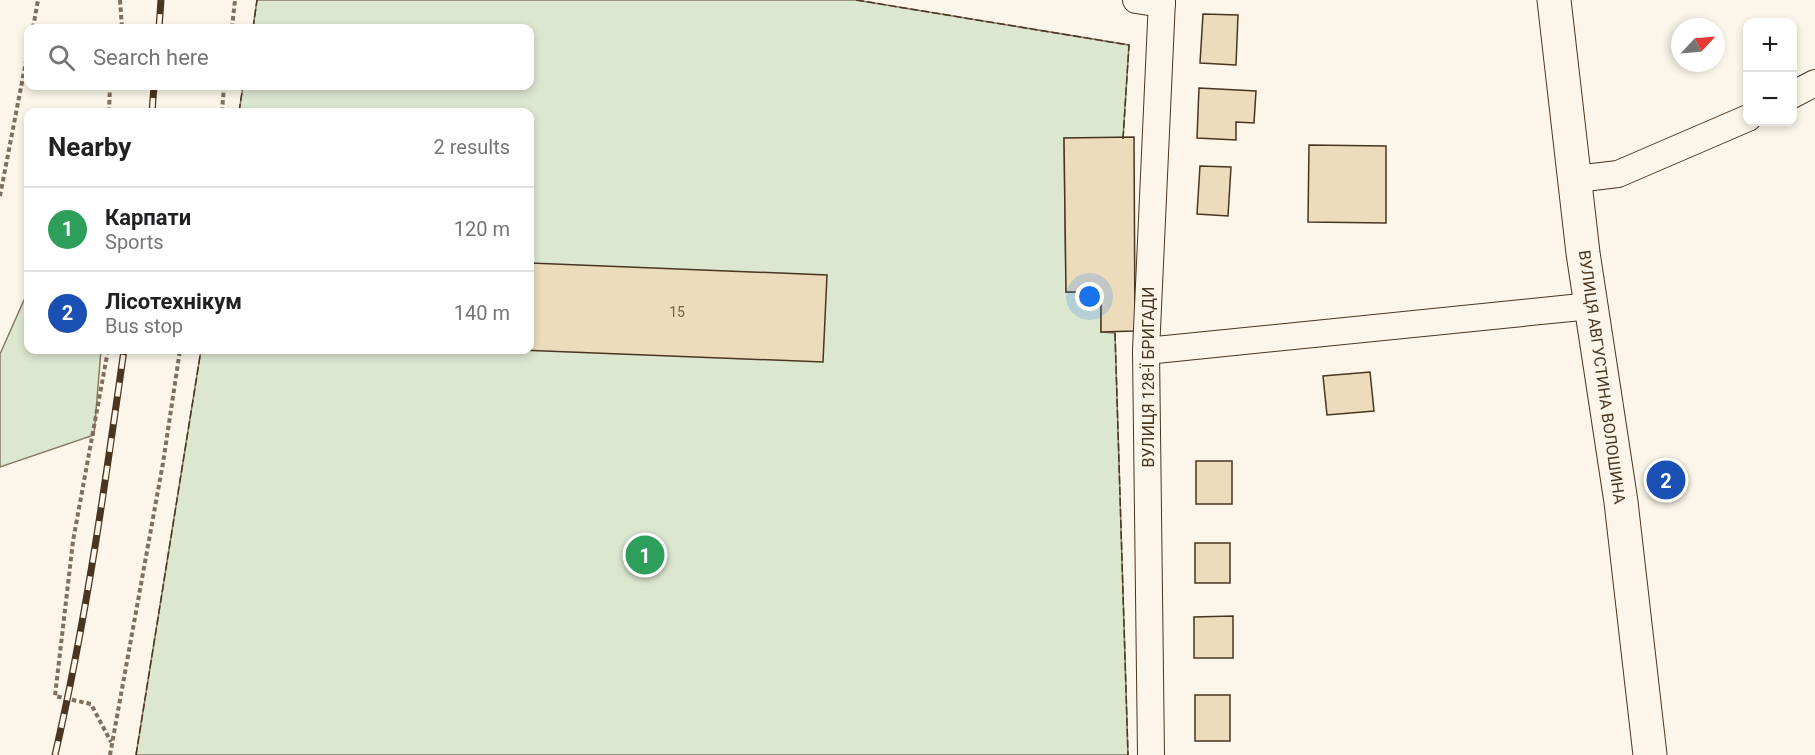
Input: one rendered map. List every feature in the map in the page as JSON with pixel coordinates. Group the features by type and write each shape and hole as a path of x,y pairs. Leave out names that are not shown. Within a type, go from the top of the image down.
{"main road":[{"name":"ВУЛИЦЯ АВГУСТИНА ВОЛОШИНА","path":"1554,0 1591,306 1621,502 1650,755"}],"street":[{"path":"1136,0 1162,2"},
{"name":"ВУЛИЦЯ 128-Ї БРИГАДИ","path":"1151,755 1146,351 1162,2"},
{"path":"1797,92 1815,83"},
{"path":"1576,179 1618,174 1743,119"},
{"path":"1146,351 1591,306"}],"path":[{"path":"34,24 38,0"},
{"path":"120,0 122,24"},
{"path":"232,24 235,0"},
{"path":"0,196 24,72"},
{"path":"109,108 110,90"},
{"path":"222,108 224,90"},
{"path":"107,354 73,542 55,696 91,704 111,742"},
{"path":"110,755 163,463 179,354"}],"green space":[{"path":"257,0 856,0 1129,45 1123,139 1064,138 1066,292 1101,292 1101,332 1115,333 1128,755 136,755 200,354 534,354 534,108 240,108 242,90 534,90 534,24 254,24"},
{"path":"24,300 24,354 101,354 94,435 0,467 0,354"}],"building":[{"path":"1203,14 1238,15 1236,65 1200,63"},
{"path":"1199,88 1256,91 1254,123 1236,122 1236,140 1197,138"},
{"path":"1134,137 1135,331 1101,332 1101,292 1066,292 1064,138"},
{"path":"1309,145 1386,146 1386,223 1308,222"},
{"path":"1200,166 1231,167 1228,216 1197,214"},
{"path":"534,263 827,275 823,362 534,351"},
{"path":"1370,372 1374,411 1327,415 1323,376"},
{"path":"1196,461 1232,461 1232,504 1196,504"},
{"path":"1195,543 1230,543 1230,583 1195,583"},
{"path":"1233,616 1233,658 1194,658 1194,617"},
{"path":"1195,695 1230,695 1230,741 1195,741"}],"railway":[{"path":"159,24 161,0"},
{"path":"152,108 154,90"},
{"path":"55,755 85,604 123,354"}],"fence":[{"path":"254,24 257,0"},
{"path":"856,0 1129,45 1123,139"},
{"path":"240,108 242,90"},
{"path":"1115,333 1128,755"},
{"path":"136,755 200,354"}],"place":[{"name":"Лісотехнікум","path":"1666,480"},
{"name":"Карпати","path":"645,555"}]}
